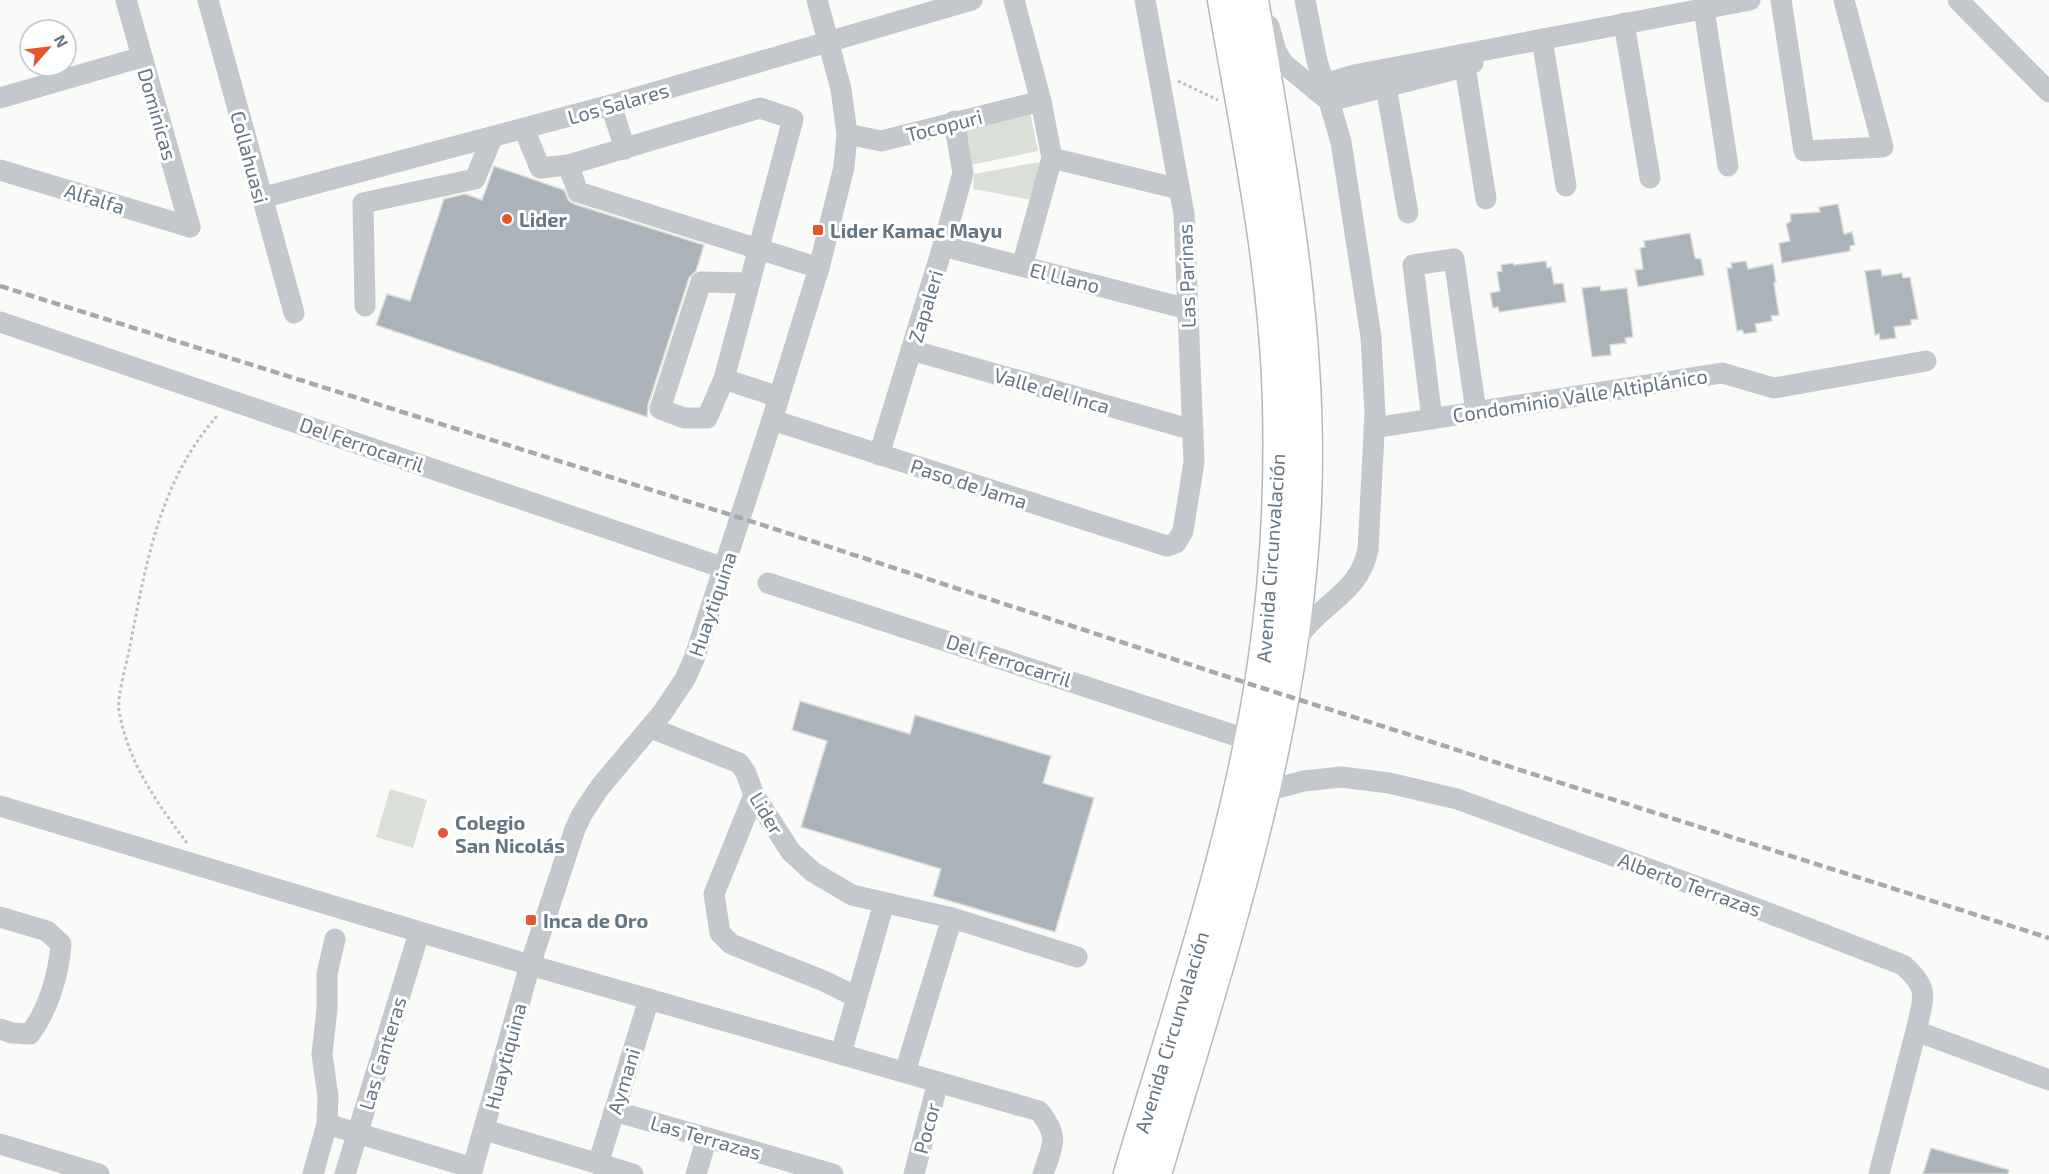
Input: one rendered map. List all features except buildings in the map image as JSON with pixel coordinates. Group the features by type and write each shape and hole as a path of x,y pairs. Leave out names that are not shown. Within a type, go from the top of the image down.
{"highway":[{"name":"Avenida Circunvalación","path":"1129,1174 1209,904 1232,816 1250,740 1264,657 1273,575 1278,487 1278,403 1272,313 1263,229 1223,0"},
{"name":"Avenida Circunvalación","path":"1156,1174 1226,934 1275,751 1294,640 1306,500 1306,397 1303,346 1285,197 1253,0"}],"street":[{"name":"Dominicas","path":"126,0 190,227"},
{"name":"Collahuasi","path":"208,0 294,313"},
{"name":"Huaytiquina","path":"472,1171 530,965 569,843 582,814 600,787 651,728 675,696 694,659 819,268 844,167 847,134 841,89 818,0"},
{"name":"Los Salares","path":"261,198 611,105 828,42 945,3 972,0"},
{"path":"1014,0 1041,101 1052,158 1022,266"},
{"name":"Las Parinas","path":"1145,0 1184,214 1193,430 1194,462 1183,531 1176,543 1167,546"},
{"path":"1263,0 1276,51 1283,63 1296,75 1322,90 1463,60 1542,39 1750,0"},
{"name":"Avenida Circunvalación","path":"1294,640 1353,583 1365,562 1368,550 1375,414 1371,337 1341,142 1322,90 1305,0"},
{"path":"1781,0 1804,151 1883,147 1844,0"},
{"path":"1958,0 2049,92"},
{"path":"1704,9 1728,166"},
{"path":"1624,23 1650,178"},
{"path":"1542,39 1566,186"},
{"path":"0,98 142,57"},
{"path":"1463,60 1486,199"},
{"path":"1385,78 1408,213"},
{"name":"Tocopuri","path":"847,134 881,141 1041,101"},
{"path":"611,105 625,149"},
{"path":"524,129 540,168 568,165 760,108 793,119 724,379 708,418 684,418 660,409 701,282 749,283"},
{"name":"Zapaleri","path":"879,455 963,173 954,122"},
{"path":"365,306 363,203 475,179 492,138"},
{"path":"1052,158 1179,189"},
{"path":"568,165 578,192 819,268"},
{"name":"Alfalfa","path":"0,170 190,227"},
{"name":"El Llano","path":"943,246 1188,309"},
{"path":"1432,419 1413,264 1454,259 1476,411"},
{"name":"Del Ferrocarril","path":"0,322 724,568"},
{"name":"Valle del Inca","path":"911,350 1193,430"},
{"name":"Condominio Valle Altiplánico","path":"1374,428 1722,373 1774,388 1926,361"},
{"path":"724,379 779,397"},
{"name":"Paso de Jama","path":"772,420 1167,546"},
{"name":"Del Ferrocarril","path":"768,583 1250,740"},
{"name":"Lider","path":"651,728 735,760 743,767 754,795 791,852 813,872 852,895 952,918 1077,957"},
{"name":"Alberto Terrazas","path":"1266,791 1304,781 1341,777 1389,783 1457,799 1524,822 1903,965 1917,977 1923,994 1916,1031 1879,1174"},
{"path":"754,795 714,894 720,933 731,944 824,981 856,997"},
{"path":"0,806 419,933 1039,1111 1049,1124 1054,1139 1043,1174"},
{"path":"841,1053 884,903"},
{"path":"0,917 47,931 61,944 60,961 41,1019 30,1034 12,1033 0,1029"},
{"path":"905,1072 952,918"},
{"name":"Las Canteras","path":"345,1174 419,933"},
{"path":"313,1174 327,1124 328,1097 322,1054 327,1009 327,974 335,939"},
{"name":"Aymani","path":"598,1164 649,999"},
{"path":"1916,1031 2049,1080"},
{"name":"Pocor","path":"914,1174 938,1082"},
{"name":"Las Terrazas","path":"614,1111 811,1171 833,1174"},
{"path":"327,1124 472,1171"},
{"path":"485,1130 633,1174"},
{"path":"696,1174 707,1138"},
{"path":"0,1144 99,1174"}],"path":[{"path":"204,866 157,803 131,755 118,708 145,569 176,475 202,432 231,400"}],"shaded area":[{"path":"1030,113 1038,151 971,165 963,127"},
{"path":"1040,162 1032,200 973,189 974,174"},
{"path":"390,789 427,800 413,848 376,837"}],"railway":[{"path":"0,286 741,518 1259,687 2049,938"}],"place":[{"name":"Lider","path":"507,219"},
{"name":"Lider Kamac Mayu","path":"818,230"},
{"name":"Colegio San Nicolás","path":"443,833"},
{"name":"Inca de Oro","path":"531,920"}]}
